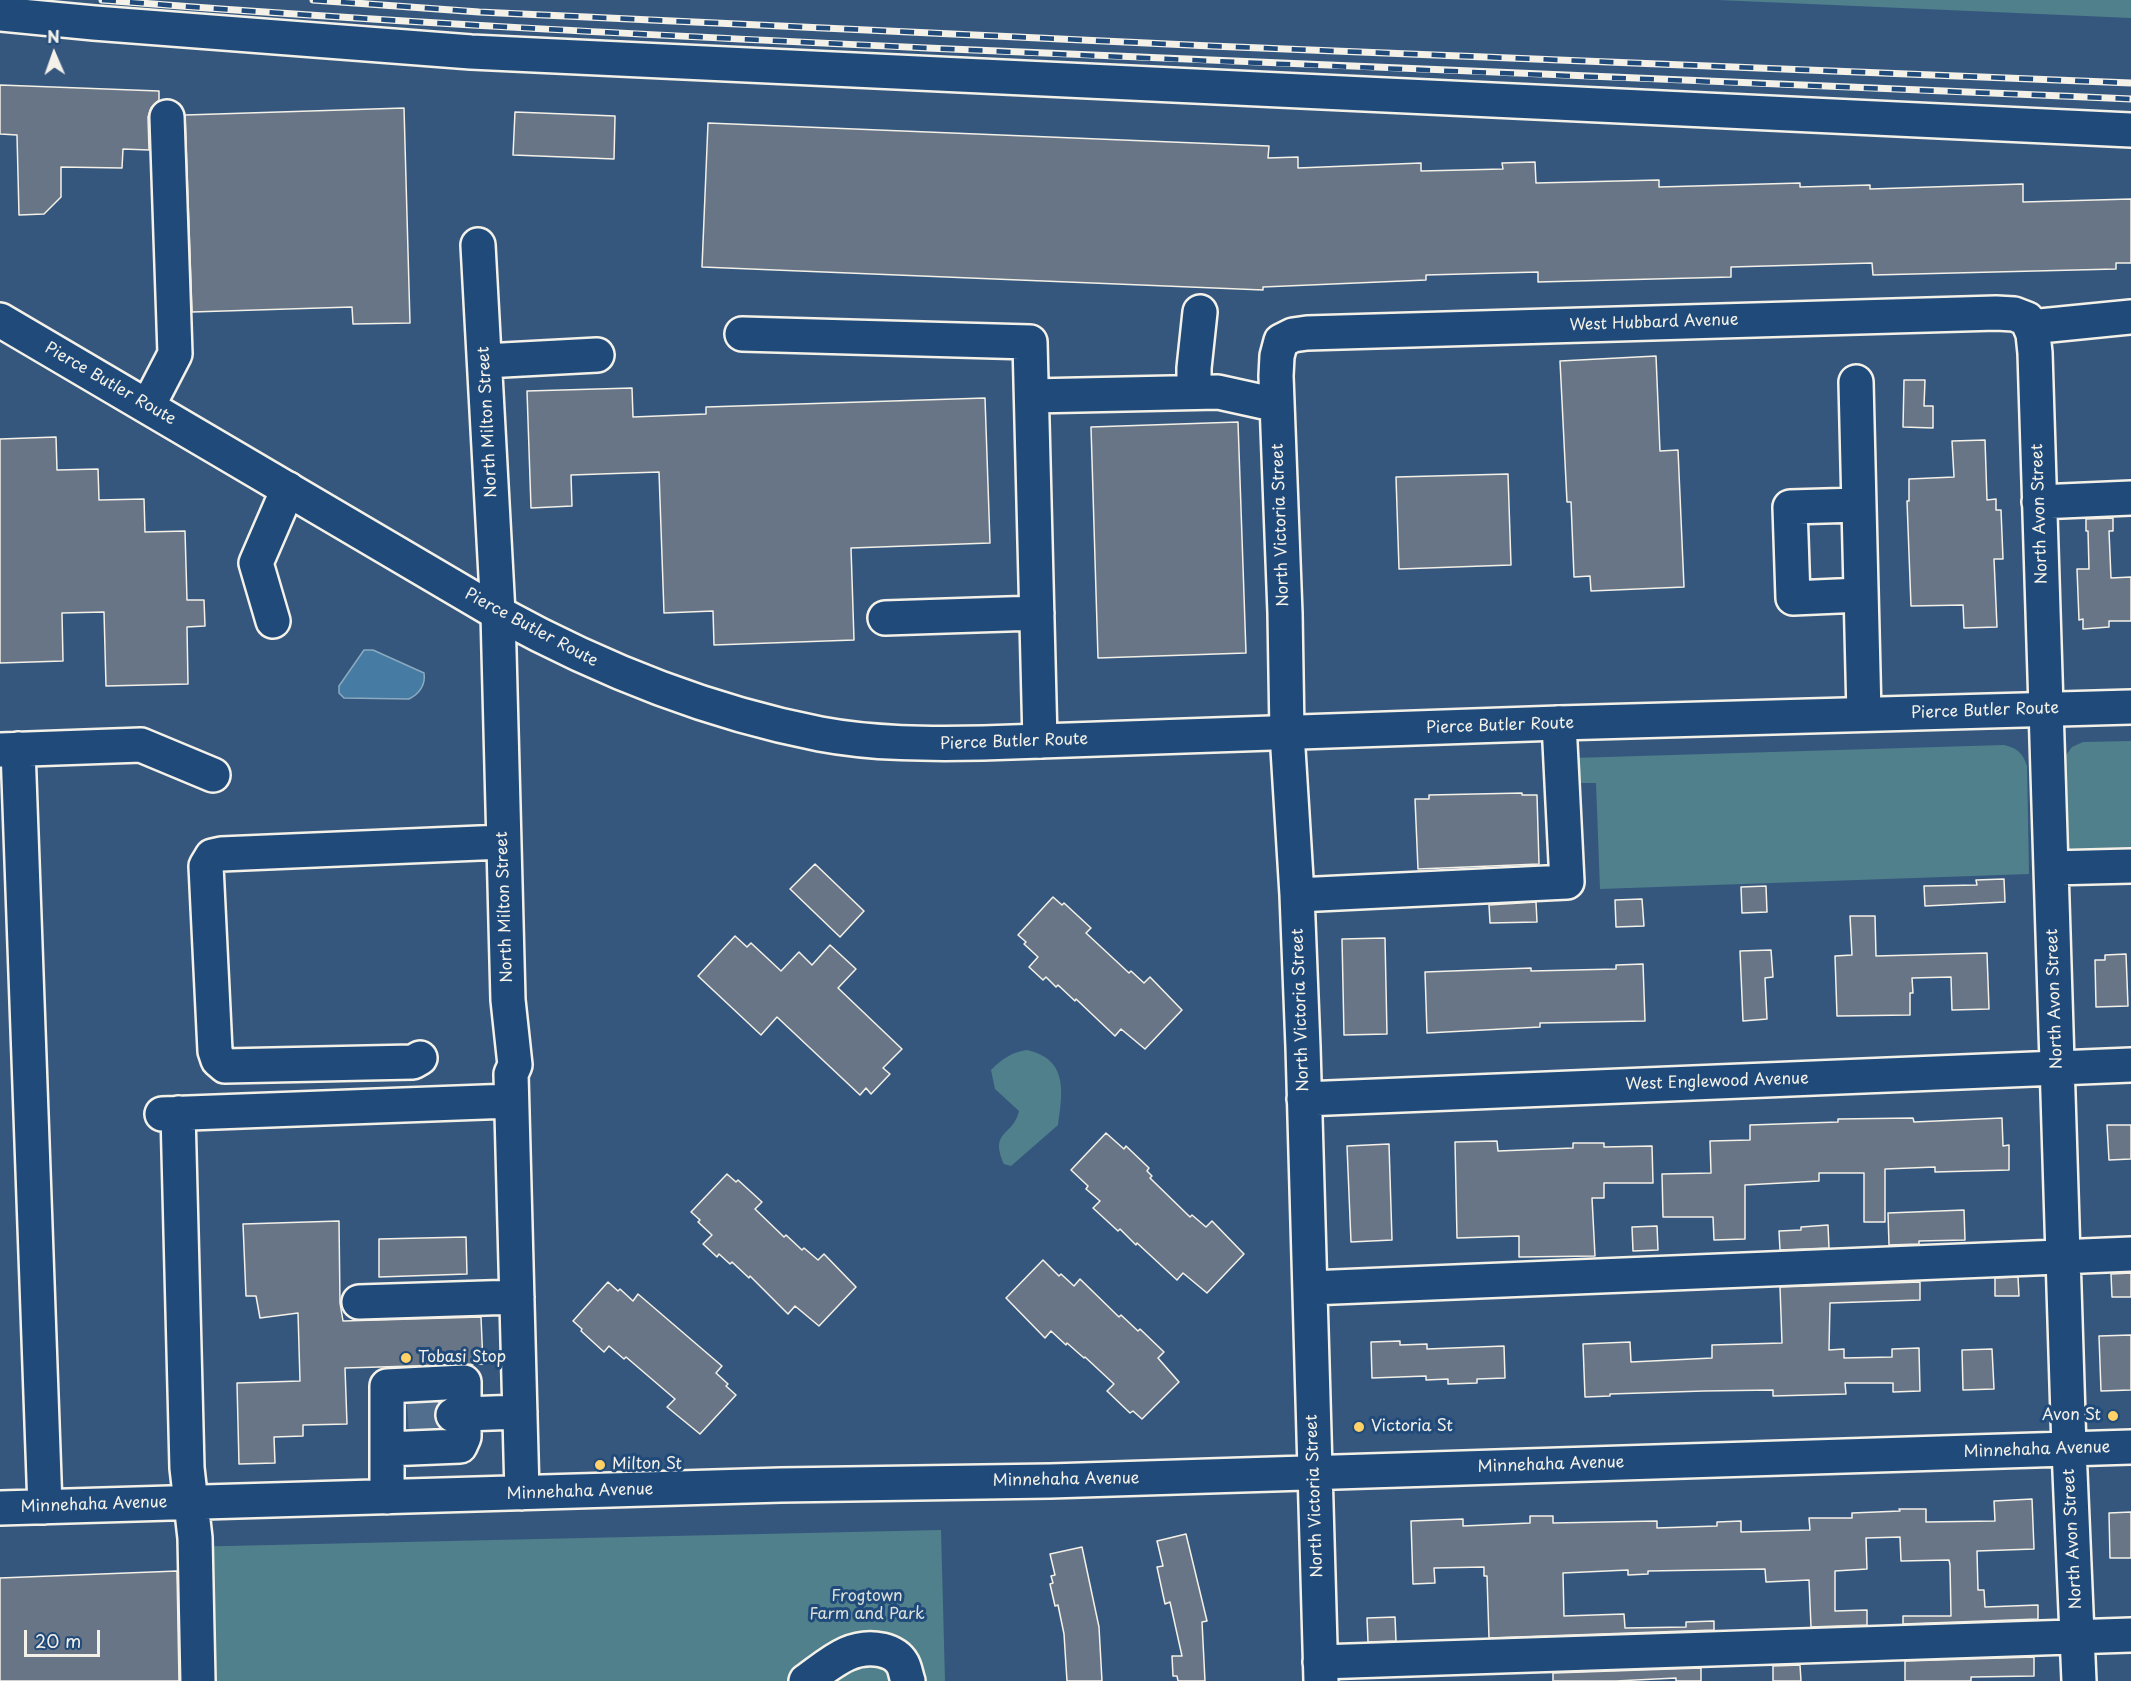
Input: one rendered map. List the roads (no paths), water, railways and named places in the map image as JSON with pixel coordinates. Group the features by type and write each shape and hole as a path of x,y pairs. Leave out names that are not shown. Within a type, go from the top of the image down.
{"street":[{"path":"0,14 471,52 2131,129"},
{"path":"148,406 175,354 167,117"},
{"name":"North Milton Street","path":"478,245 498,613 508,1000 515,1065 511,1074 511,1101 522,1493"},
{"path":"1194,392 1200,312"},
{"name":"West Hubbard Avenue","path":"1281,341 1293,335 1307,333 1996,312 2014,314 2029,323 2131,317"},
{"name":"Pierce Butler Route","path":"0,320 498,613 548,640 600,665 712,706 767,722 821,734 932,744 2131,707"},
{"name":"North Avon Street","path":"2029,323 2035,353 2069,1449 2079,1681"},
{"path":"742,333 1030,342 1040,741"},
{"name":"North Victoria Street","path":"1281,341 1276,356 1277,405 1287,733 1298,895 1320,1672"},
{"path":"484,362 597,355"},
{"path":"1856,381 1864,714"},
{"path":"1032,396 1218,392 1277,405"},
{"path":"273,621 256,563 288,489"},
{"path":"2039,502 2131,498"},
{"path":"1859,505 1790,507 1793,598 1861,595"},
{"path":"885,618 1037,613"},
{"path":"1298,895 1567,882 1558,723"},
{"path":"45,1507 9,749 141,745 213,775"},
{"path":"420,1058 413,1062 225,1066 218,1060 215,1051 206,866 212,856 221,854 503,842"},
{"path":"2051,868 2131,866"},
{"path":"283,1065 285,1109"},
{"name":"West Englewood Avenue","path":"1304,1099 2131,1065"},
{"path":"198,1681 195,1538 187,1468 170,1113 511,1101"},
{"path":"1310,1288 2131,1254"},
{"path":"359,1302 517,1297"},
{"path":"387,1497 394,1429 387,1386 464,1382 458,1415 464,1437 460,1446 394,1429"},
{"path":"458,1415 520,1412"},
{"name":"Minnehaha Avenue","path":"0,1508 781,1485 1062,1481 2131,1447"},
{"path":"1320,1672 2131,1635"},
{"path":"806,1681 837,1659 858,1649 872,1648 890,1652 902,1662 908,1681"}],"water":[{"path":"364,650 373,650 424,673 421,689 409,699 344,698 339,693 339,686"}],"tunnel":[{"path":"408,1418 453,1415"}],"railway":[{"path":"102,0 411,21 721,38 1228,62 2131,99"},
{"path":"313,0 479,12 1211,46 2131,83"}],"place":[{"name":"Tobasi Stop","path":"406,1358"},
{"name":"Avon St","path":"2113,1416"},
{"name":"Victoria St","path":"1359,1427"},
{"name":"Milton St","path":"600,1465"}],"park label":[{"name":"Frogtown Farm and Park","path":"867,1606"}]}
